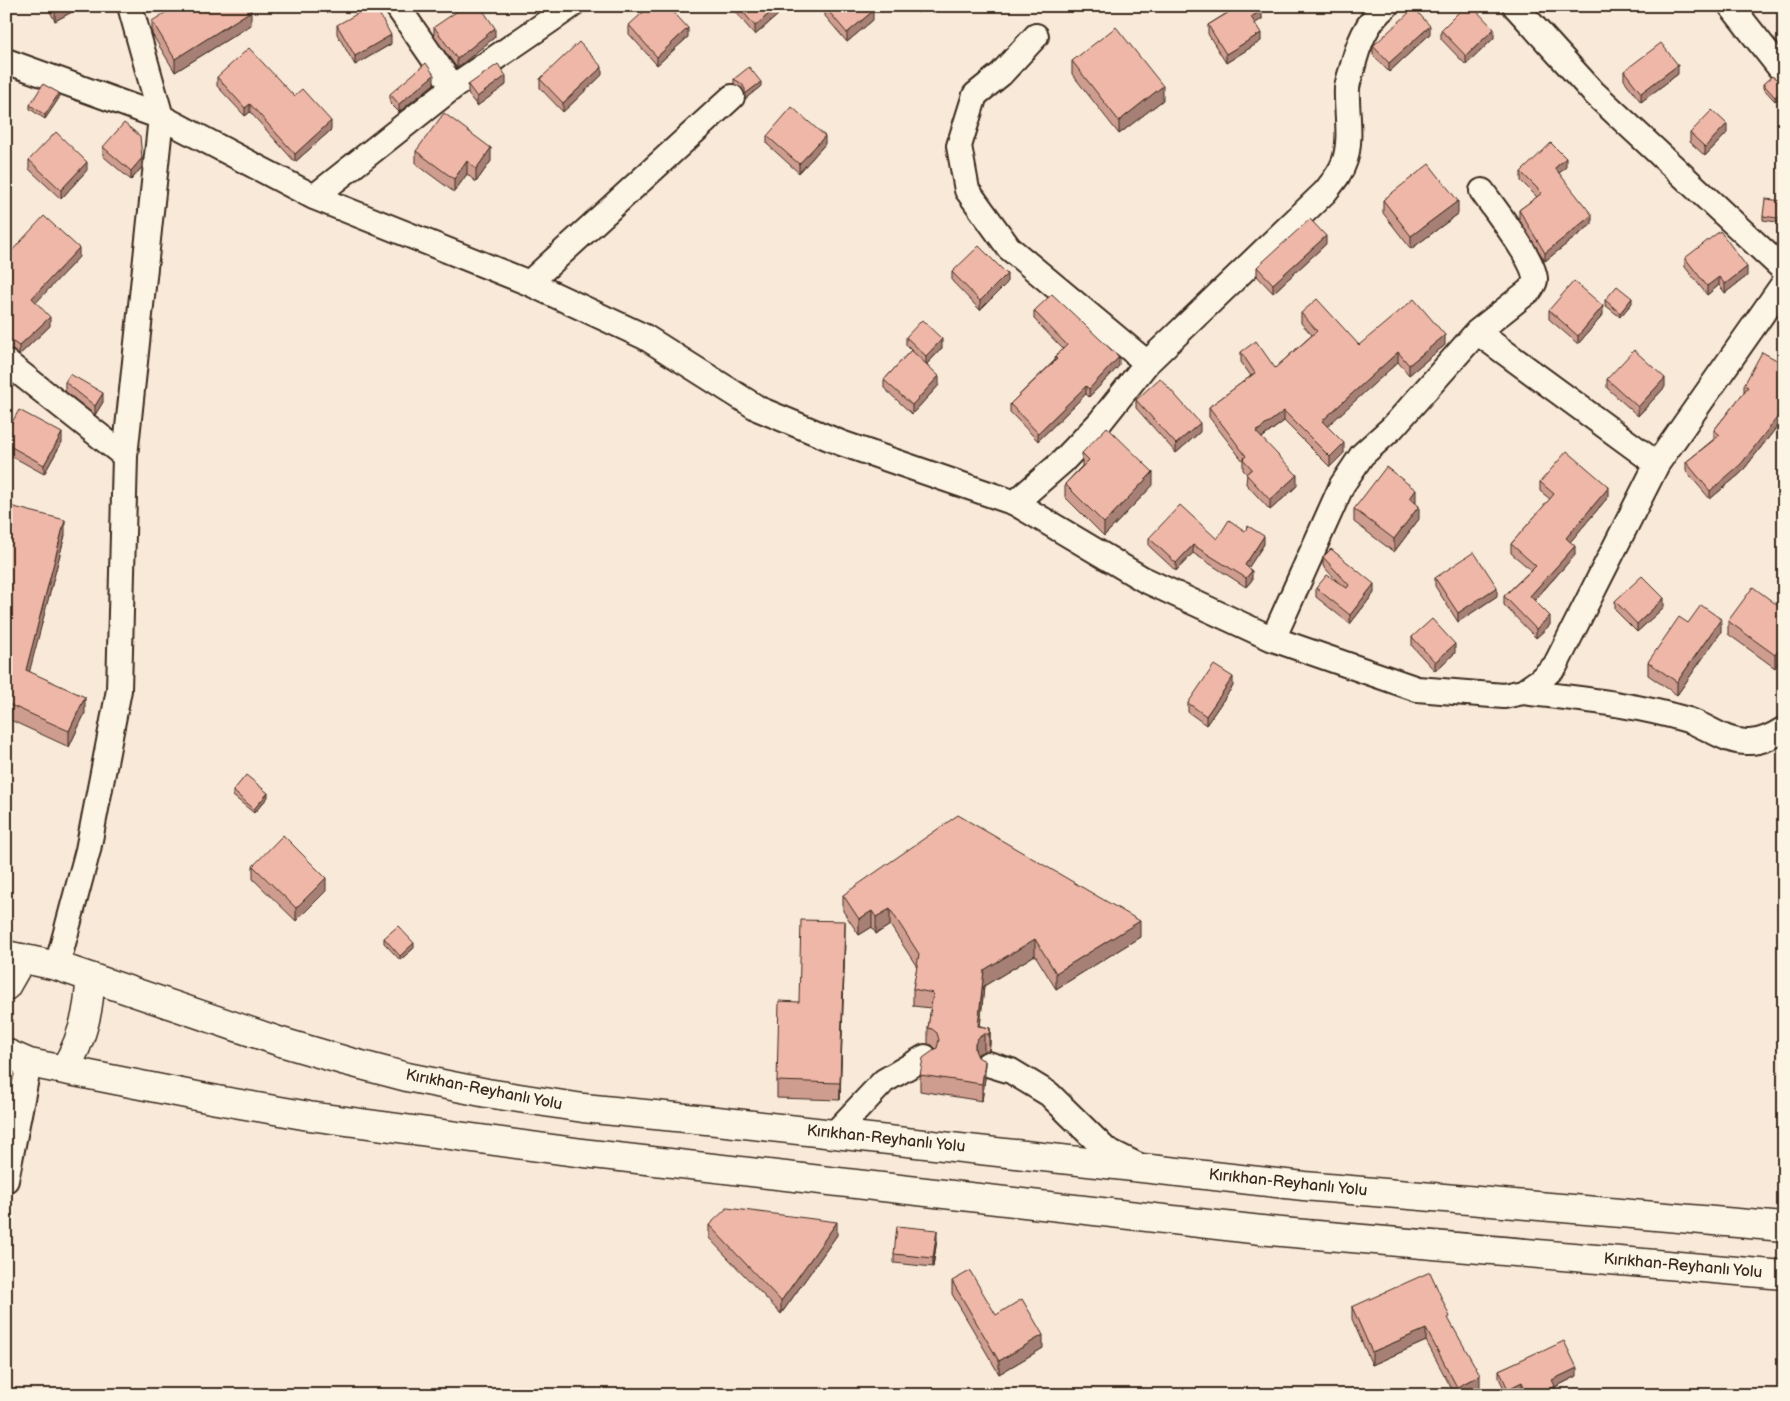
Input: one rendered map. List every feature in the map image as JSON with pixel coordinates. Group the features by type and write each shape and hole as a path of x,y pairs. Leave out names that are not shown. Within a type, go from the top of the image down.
{"highway":[{"name":"Kırıkhan-Reyhanlı Yolu","path":"14,956 57,966 281,1042 346,1061 487,1093 583,1108 1304,1186 1784,1227"},
{"path":"6,986 14,956"},
{"path":"64,1070 73,1056 84,1025 88,1010 90,977"},
{"name":"Kırıkhan-Reyhanlı Yolu","path":"18,1058 64,1070 309,1116 583,1154 1270,1231 1784,1275"}],"street":[{"path":"57,966 88,850 119,690 125,456 161,117 130,6"},
{"path":"397,6 452,87"},
{"path":"314,197 452,87 571,6"},
{"path":"1515,6 1593,92 1784,270"},
{"path":"1732,6 1784,73"},
{"path":"1015,503 1062,462 1100,422 1147,363 1337,178 1345,161 1348,148 1347,85 1357,49 1377,8"},
{"path":"1036,36 1000,74 975,95 959,146 967,190 1009,248 1147,363"},
{"path":"6,61 161,117 314,197 529,283 645,337 759,409 841,442 1015,503 1143,579 1273,639 1417,689 1504,696 1523,692 1621,704 1690,721 1731,740 1749,742 1770,738 1784,729"},
{"path":"529,283 732,98"},
{"path":"1273,639 1342,485 1362,455 1393,427 1477,332 1530,290 1535,282 1534,272 1522,250 1482,191"},
{"path":"1523,692 1539,681 1555,666 1657,464 1784,283"},
{"path":"1477,332 1657,464"},
{"path":"6,362 125,456"},
{"path":"834,1134 884,1081 925,1057"},
{"path":"6,1180 18,1058"},
{"path":"988,1064 1011,1071 1049,1094 1105,1149 1144,1168"}],"building":[{"path":"51,6 66,6 55,12"},
{"path":"176,6 248,6 251,11 175,59 152,21"},
{"path":"371,6 375,6 391,35 355,56 337,25"},
{"path":"465,6 480,6 495,28 457,59 434,27"},
{"path":"650,6 668,6 688,28 657,57 629,25"},
{"path":"738,6 778,6 755,26"},
{"path":"825,6 869,6 873,11 847,33"},
{"path":"1229,6 1260,6 1262,10 1251,17 1261,33 1226,54 1208,25 1231,11"},
{"path":"1465,6 1472,6 1494,29 1466,56 1441,30"},
{"path":"1414,8 1430,26 1389,63 1373,46"},
{"path":"1116,27 1163,86 1119,121 1072,61"},
{"path":"579,42 602,67 563,103 540,79"},
{"path":"1661,43 1678,65 1641,93 1624,71"},
{"path":"249,48 294,96 302,89 331,121 295,154 250,104 245,108 217,77"},
{"path":"426,63 434,75 399,104 390,94"},
{"path":"498,64 506,76 477,97 468,85"},
{"path":"749,67 761,82 745,94 742,84 734,79"},
{"path":"1772,76 1779,81 1784,81 1784,89 1775,97 1763,84"},
{"path":"43,84 59,93 45,115 30,105"},
{"path":"792,107 825,136 799,164 767,136"},
{"path":"1712,110 1727,124 1705,147 1690,133"},
{"path":"444,113 491,148 476,169 467,161 454,179 416,151"},
{"path":"124,123 140,136 142,158 131,171 103,147"},
{"path":"56,132 87,162 61,190 29,160"},
{"path":"1551,143 1566,158 1555,168 1592,215 1545,253 1519,210 1542,193 1521,172"},
{"path":"1429,164 1458,201 1411,236 1383,200"},
{"path":"1765,199 1784,201 1784,219 1763,216"},
{"path":"44,216 79,248 32,298 50,317 19,346 6,335 6,253 8,255"},
{"path":"1310,219 1326,236 1273,284 1257,267"},
{"path":"1720,231 1747,267 1725,284 1719,277 1707,286 1685,258"},
{"path":"979,246 1007,274 980,301 952,272"},
{"path":"1574,281 1603,306 1578,336 1549,310"},
{"path":"1617,286 1632,298 1620,313 1605,300"},
{"path":"1052,294 1119,357 1089,389 1086,386 1038,433 1010,404 1057,359 1055,357 1067,345 1034,311"},
{"path":"1317,299 1359,345 1414,299 1445,335 1409,365 1398,352 1322,421 1344,443 1330,457 1284,411 1256,432 1297,475 1270,500 1246,474 1252,469 1243,459 1246,456 1209,407 1255,373 1241,352 1256,341 1275,368 1317,331 1301,313"},
{"path":"922,320 942,339 926,356 906,337"},
{"path":"911,350 939,376 912,405 884,380"},
{"path":"1634,350 1665,378 1638,407 1607,379"},
{"path":"1762,352 1784,364 1784,406 1741,464 1710,491 1686,462 1720,435 1714,430 1748,387 1744,385"},
{"path":"70,374 103,393 95,406 65,382"},
{"path":"1160,378 1200,423 1176,444 1136,400"},
{"path":"19,410 62,433 44,465 6,444 6,433"},
{"path":"1107,427 1153,472 1104,523 1065,484 1089,460 1082,453"},
{"path":"1567,451 1609,487 1566,538 1575,546 1530,596 1550,616 1536,629 1504,596 1536,566 1511,544 1554,494 1540,482"},
{"path":"1386,467 1416,490 1410,498 1419,506 1394,539 1354,509"},
{"path":"6,505 65,520 26,670 85,697 69,731 6,703"},
{"path":"1180,505 1217,539 1229,520 1245,531 1248,526 1264,536 1245,565 1252,571 1246,578 1193,545 1176,563 1149,538"},
{"path":"1331,549 1374,584 1350,615 1316,588 1327,575 1347,588 1349,585 1323,557"},
{"path":"1474,552 1497,587 1458,613 1435,578"},
{"path":"1642,576 1664,598 1637,624 1615,601"},
{"path":"1753,587 1784,610 1784,643 1775,655 1728,621"},
{"path":"1701,605 1721,619 1677,682 1648,662 1679,617 1688,623"},
{"path":"1432,619 1455,644 1435,662 1412,637"},
{"path":"1214,665 1233,677 1206,716 1188,703"},
{"path":"246,775 268,793 254,809 233,791"},
{"path":"958,815 1140,921 1056,973 1035,939 984,970 978,1026 990,1028 989,1034 984,1034 978,1038 975,1044 978,1057 985,1061 982,1084 920,1075 923,1058 937,1048 939,1040 937,1033 928,1028 933,993 913,989 919,954 890,909 876,917 872,911 859,919 843,895"},
{"path":"283,835 326,878 296,908 253,866"},
{"path":"801,920 845,921 840,1083 777,1081 779,1001 799,1002"},
{"path":"398,926 414,943 400,956 384,938"},
{"path":"727,1208 837,1222 781,1301 709,1225"},
{"path":"897,1226 937,1230 933,1258 894,1254"},
{"path":"970,1271 996,1315 1022,1299 1043,1335 999,1361 952,1281"},
{"path":"1430,1272 1450,1317 1448,1318 1480,1375 1457,1387 1426,1329 1372,1352 1352,1307"},
{"path":"1564,1341 1577,1368 1552,1380 1555,1386 1537,1395 1528,1395 1522,1382 1508,1389 1499,1370"}]}
